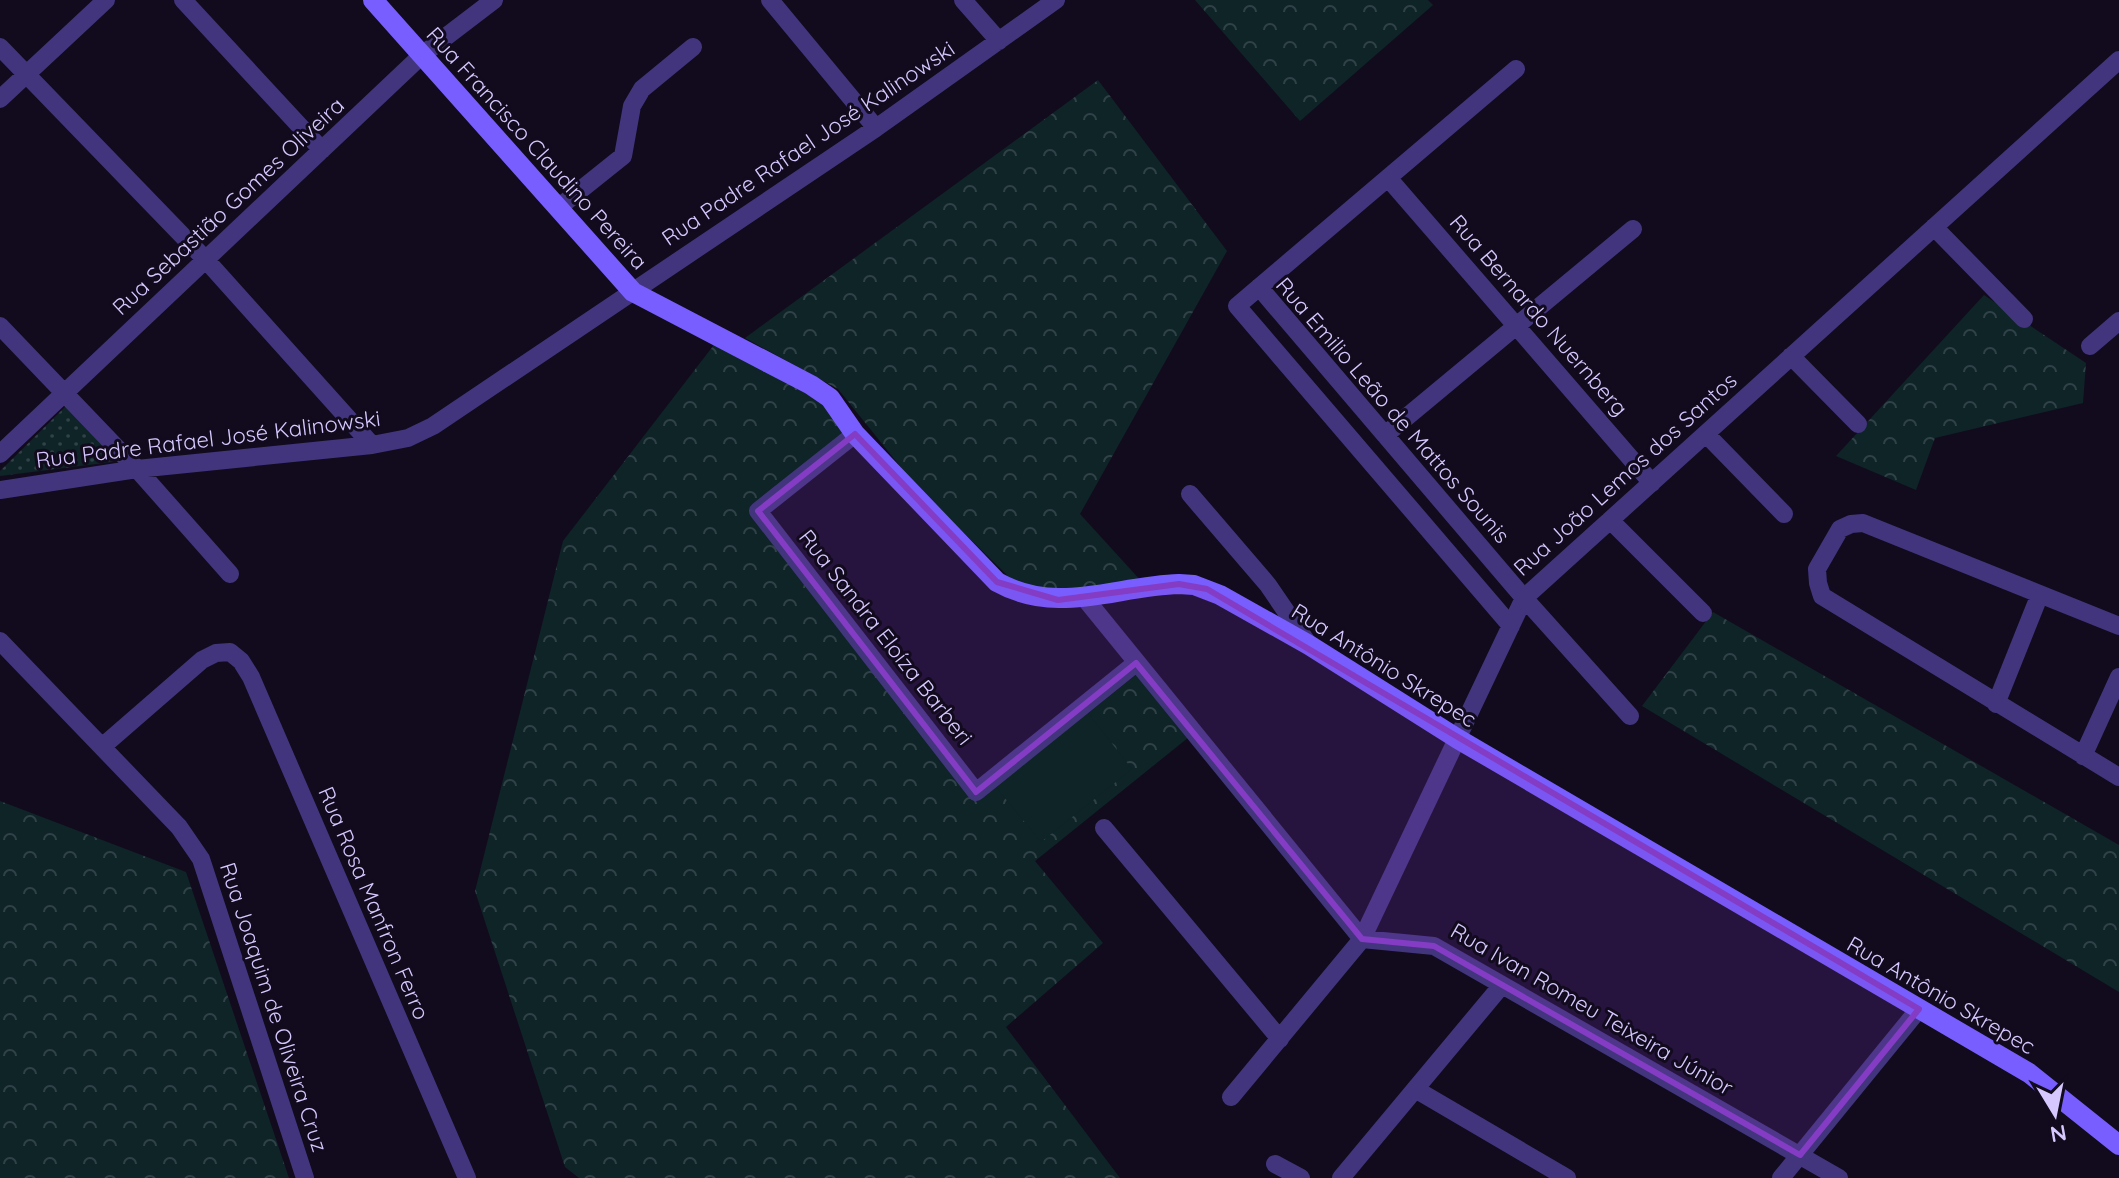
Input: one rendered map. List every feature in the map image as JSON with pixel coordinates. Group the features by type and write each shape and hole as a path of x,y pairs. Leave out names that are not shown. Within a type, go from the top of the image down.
{"street":[{"path":"0,99 106,0"},
{"path":"183,0 322,150"},
{"name":"Rua Francisco Claudino Pereira","path":"373,0 633,292"},
{"name":"Rua Sebastião Gomes Oliveira","path":"0,454 422,55 494,0"},
{"path":"770,0 876,128"},
{"path":"963,0 999,41"},
{"name":"Rua Padre Rafael José Kalinowski","path":"0,490 137,469 372,445 408,438 433,426 876,128 1056,0"},
{"path":"0,47 206,260 372,445"},
{"path":"558,208 623,156 632,106 642,89 693,47"},
{"name":"Rua João Lemos dos Santos","path":"1231,1097 1362,939 1524,598 2119,60"},
{"path":"1259,287 1516,69"},
{"name":"Rua Bernardo Nuernberg","path":"1389,179 1652,483"},
{"path":"1934,227 2024,319"},
{"path":"1385,435 1633,229"},
{"name":"Rua Emilio Leão de Mattos Sounis","path":"1511,626 1237,306 1259,287 1524,598 1630,716"},
{"name":"Rua Antônio Skrepec","path":"633,292 811,385 830,398 855,434 997,582 1012,590 1058,600 1163,584 1194,585 1220,595 1309,645 1458,739 2029,1073 2119,1145"},
{"path":"2090,346 2119,321"},
{"path":"0,326 137,469 230,574"},
{"path":"1791,356 1858,424"},
{"name":"Rua Sandra Eloíza Barberi","path":"855,434 758,511 976,792 1136,663"},
{"path":"1706,434 1784,514"},
{"path":"1190,494 1268,585 1309,645"},
{"path":"1417,517 1439,498"},
{"path":"1610,520 1703,613"},
{"path":"2119,626 1863,523 1840,529 1817,569 1822,596 2119,777"},
{"path":"1996,704 2040,594"},
{"path":"1083,596 1362,939"},
{"name":"Rua Joaquim de Oliveira Cruz","path":"0,641 179,827 201,859 305,1178"},
{"name":"Rua Rosa Manfron Ferro","path":"103,746 202,660 216,653 230,652 241,661 251,677 467,1178"},
{"path":"2083,756 2119,677"},
{"path":"1104,828 1280,1039"},
{"name":"Rua Ivan Romeu Teixeira Júnior","path":"1362,939 1434,946 1839,1178"},
{"path":"1341,1178 1502,985"},
{"path":"1781,1178 1919,1009"},
{"path":"1415,1089 1567,1178"},
{"path":"1275,1164 1301,1178"}],"highlighted area":[{"path":"855,434 997,582 1058,600 1179,584 1207,589 1919,1009 1800,1155 1434,946 1362,939 1136,663 976,792 758,511"}],"green space":[{"path":"1195,0 1428,0 1433,5 1300,121"},
{"path":"1098,80 1227,251 1080,514 1142,582 1076,591 1015,589 1007,575 916,486 838,389 745,338"},
{"path":"1984,295 2086,363 2083,403 1935,438 1916,490 1836,456"},
{"path":"720,337 799,379 855,434 759,511 982,798 1137,674 1189,737 1035,861 1103,943 1006,1027 1120,1178 579,1178 565,1167 475,891 563,541"},
{"path":"67,405 120,461 0,476 0,471"},
{"path":"1713,612 2119,845 2119,992 1642,706"},
{"path":"1088,713 1132,769 1041,842 996,787"},
{"path":"0,801 186,872 289,1178 0,1178"}]}
